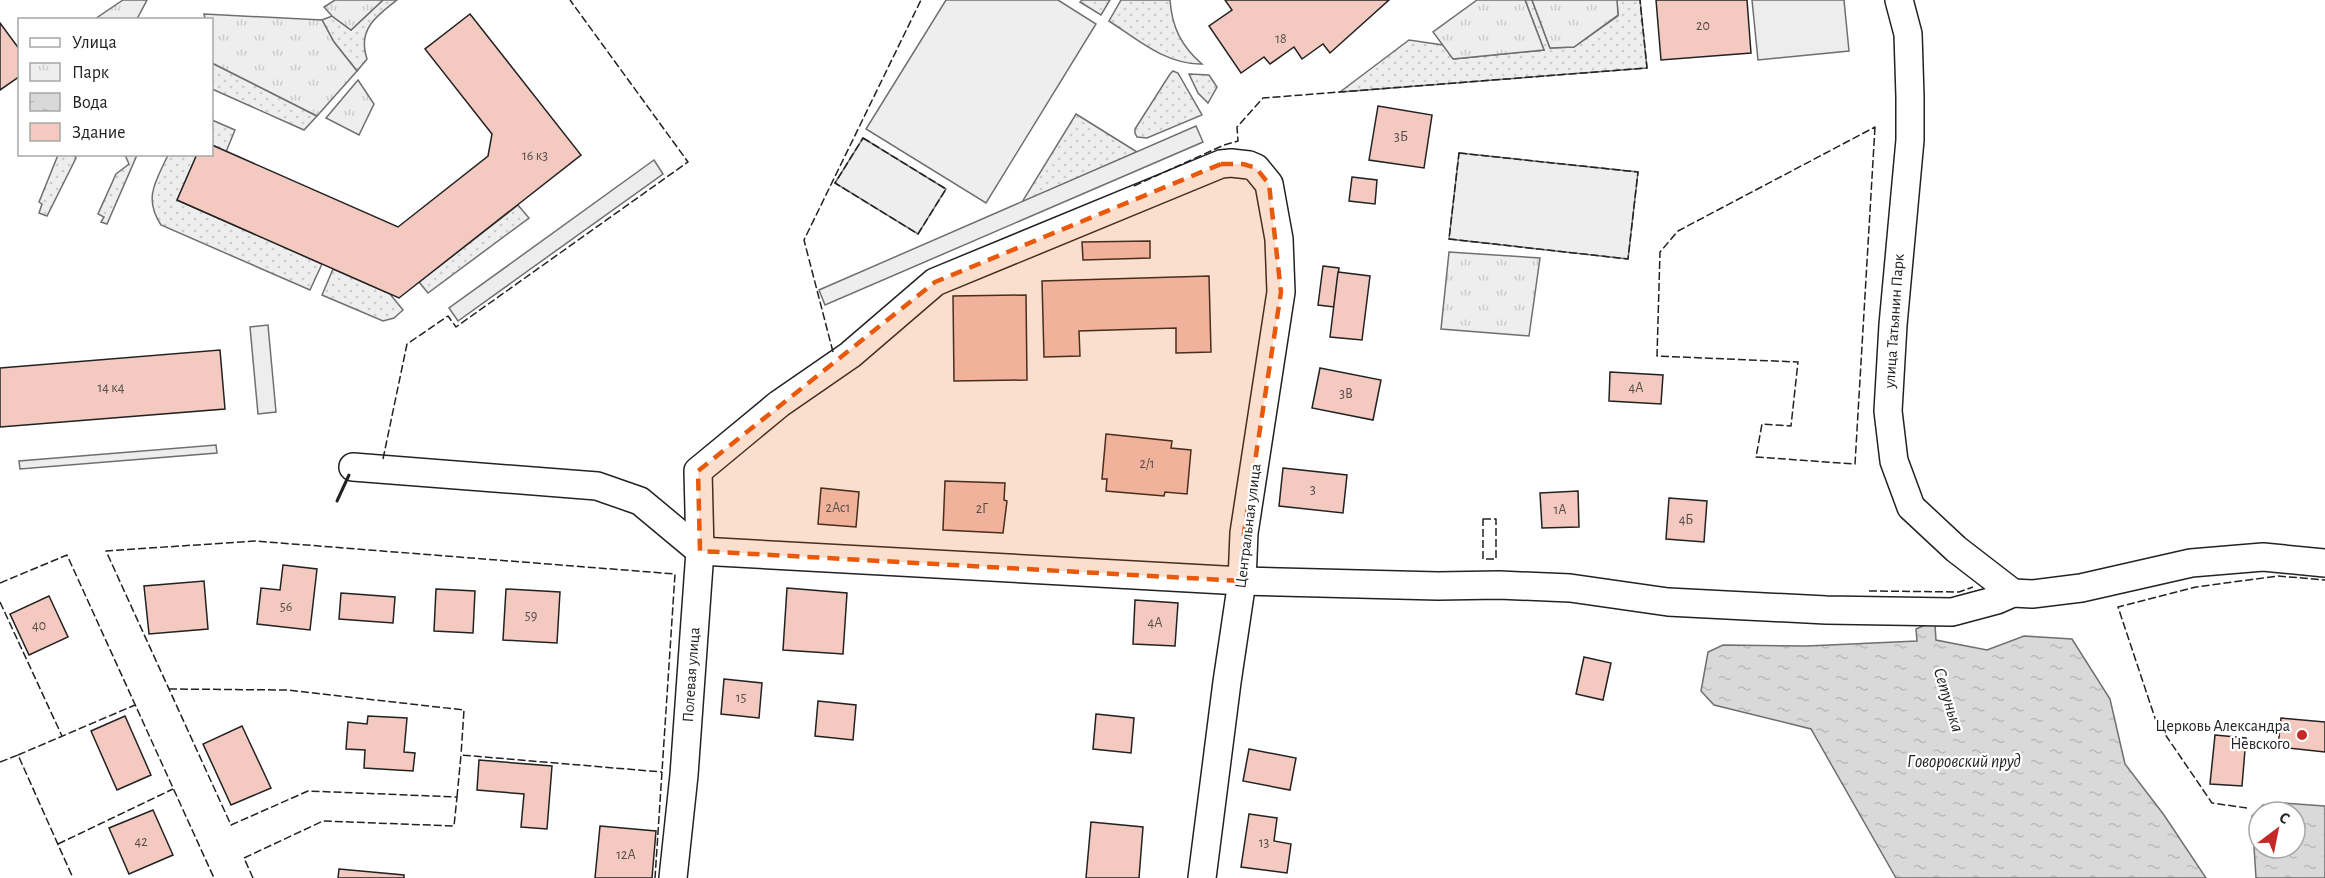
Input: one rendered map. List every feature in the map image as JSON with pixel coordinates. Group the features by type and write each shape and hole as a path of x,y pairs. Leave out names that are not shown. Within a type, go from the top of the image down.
{"street":[{"name":"улица Татьянин Парк","path":"1899,0 1908,34 1910,140 1893,325 1888,411 1894,461 1911,507 1956,549 2013,593"},
{"name":"Полевая улица","path":"673,878 684,775 700,551 698,471 779,404 850,355 935,282 1221,164 1249,165 1264,176"},
{"name":"Центральная улица","path":"1202,878 1242,582 1244,533 1281,292 1279,239 1269,184 1264,176"},
{"path":"353,467 597,486 640,501 700,551 1242,582 1570,588 1668,603 1826,610 1953,612 1997,600 2013,593 2032,594 2081,588 2191,563 2263,557 2325,563"}],"highlighted area":[{"path":"1221,164 1243,164 1256,168 1269,184 1281,292 1244,533 1242,581 700,551 698,471 935,282"}],"green space":[{"path":"123,0 147,0 138,18 96,18"},
{"path":"335,0 383,0 351,30 324,7"},
{"path":"383,0 397,0 370,25 365,40 367,59 357,71 334,42 322,20 332,16 351,30"},
{"path":"946,0 1058,0 1096,24 986,203 866,129"},
{"path":"1082,0 1110,0 1101,15 1080,2"},
{"path":"1121,0 1170,0 1175,27 1183,43 1202,64 1164,56 1109,21"},
{"path":"1477,0 1525,0 1544,50 1453,59 1433,32"},
{"path":"1525,0 1532,0 1550,48 1574,47 1618,16 1617,0 1640,0 1647,68 1340,92 1409,40 1443,45 1454,59 1544,50"},
{"path":"1532,0 1617,0 1618,15 1574,47 1550,48"},
{"path":"204,14 322,20 334,42 357,71 317,116 213,64 213,18 205,18"},
{"path":"213,64 317,116 304,130 213,89"},
{"path":"1173,71 1178,73 1202,115 1147,138 1137,137 1135,129"},
{"path":"1189,74 1209,75 1217,87 1208,103 1198,93"},
{"path":"358,80 374,104 359,135 326,118"},
{"path":"1076,114 1137,152 1022,202"},
{"path":"213,120 235,130 226,152 213,146"},
{"path":"1196,126 1203,142 825,305 819,290"},
{"path":"863,138 946,189 918,234 835,183"},
{"path":"1459,153 1638,172 1628,259 1449,239"},
{"path":"58,156 75,156 76,158 47,216 39,213 42,204 39,202"},
{"path":"125,156 137,156 107,224 101,222 104,217 98,214 116,174 129,164"},
{"path":"168,156 197,156 177,200 322,264 310,290 161,225 152,198 156,181"},
{"path":"518,205 529,218 428,293 419,282"},
{"path":"1449,252 1540,258 1529,336 1441,329"},
{"path":"333,269 390,294 403,310 394,318 383,321 322,295"}],"shaded area":[{"path":"1752,0 1844,0 1849,51 1758,60"},
{"path":"654,160 663,174 458,321 449,308"},
{"path":"268,325 276,412 258,414 250,327"},
{"path":"216,445 217,453 20,469 19,461"}],"water":[{"name":"Говоровский пруд","path":"1925,625 1935,625 1936,640 1987,650 2024,636 2072,639 2110,699 2125,764 2164,815 2206,878 1896,878 1811,729 1714,705 1701,691 1708,652 1723,645 1807,646 1917,641 1916,629"},
{"path":"2307,805 2325,806 2325,878 2256,878 2255,860 2307,860"}],"building":[{"path":"1225,0 1389,0 1330,53 1323,44 1302,59 1294,47 1270,64 1264,57 1241,73 1209,26 1232,10"},
{"path":"1656,0 1747,0 1751,53 1661,60"},
{"path":"470,14 581,155 399,298 177,200 196,156 213,156 213,145 398,227 488,156 492,134 425,49"},
{"path":"0,23 18,47 18,77 0,90"},
{"path":"1378,106 1432,115 1424,168 1369,160"},
{"path":"1352,177 1377,180 1375,204 1349,201"},
{"path":"1150,241 1150,258 1083,260 1082,242"},
{"path":"1323,266 1339,268 1334,307 1318,305"},
{"path":"1338,272 1370,276 1362,340 1330,337"},
{"path":"1209,276 1211,352 1176,353 1176,328 1079,331 1080,356 1044,357 1042,281"},
{"path":"1026,295 1027,380 954,381 953,296"},
{"path":"220,350 225,409 0,427 0,368"},
{"path":"1320,368 1381,380 1373,420 1312,408"},
{"path":"1610,372 1663,375 1661,404 1609,401"},
{"path":"1106,434 1172,441 1171,448 1191,450 1187,494 1165,492 1164,496 1106,491 1107,479 1102,479"},
{"path":"1283,468 1347,475 1343,513 1279,506"},
{"path":"945,481 1005,483 1004,500 1007,501 1003,533 943,530"},
{"path":"821,488 859,492 856,527 818,524"},
{"path":"1578,491 1579,527 1542,528 1540,493"},
{"path":"1669,498 1707,501 1704,542 1666,539"},
{"path":"283,565 317,569 310,630 257,624 261,588 280,590"},
{"path":"204,581 208,629 149,634 144,586"},
{"path":"787,588 847,593 843,654 783,650"},
{"path":"436,589 475,591 473,633 434,631"},
{"path":"506,589 560,592 557,643 503,640"},
{"path":"341,593 395,597 393,623 339,619"},
{"path":"49,596 68,637 29,655 10,614"},
{"path":"1135,600 1178,603 1175,646 1133,644"},
{"path":"1584,657 1611,663 1603,700 1576,694"},
{"path":"724,679 762,683 759,718 721,714"},
{"path":"818,701 856,705 853,740 815,736"},
{"path":"1096,714 1134,718 1131,753 1093,749"},
{"path":"125,716 151,775 117,790 91,731"},
{"path":"368,716 407,718 404,752 415,753 413,771 364,768 365,750 346,749 348,722 367,724"},
{"name":"Церковь Александра Невского","path":"2281,718 2325,722 2325,752 2278,747"},
{"path":"242,726 271,788 231,805 203,744"},
{"path":"2215,735 2246,738 2242,786 2210,784"},
{"path":"1249,749 1296,758 1290,790 1243,781"},
{"path":"479,760 552,766 547,829 521,827 524,794 477,790"},
{"path":"153,810 173,855 129,874 109,828"},
{"path":"1249,814 1277,818 1274,841 1291,844 1287,873 1241,867"},
{"path":"1091,822 1143,827 1139,878 1086,878"},
{"path":"600,826 656,831 652,878 595,878"},
{"path":"339,869 404,875 404,878 338,878"}],"fence":[{"path":"383,459 407,344 448,316 456,327 688,162 570,0"},
{"path":"833,352 804,240 921,0"},
{"path":"1134,186 1224,145 1238,141 1237,127 1263,98 1647,68 1640,0"},
{"path":"1875,127 1855,464 1756,457 1762,424 1791,426 1798,362 1657,356 1660,252 1678,231 1875,127"},
{"path":"863,138 946,189 918,234 835,183 863,138"},
{"path":"1459,153 1638,172 1628,259 1449,239 1459,153"},
{"path":"1483,519 1496,519 1496,559 1483,559 1483,519"},
{"path":"253,878 244,858 323,821 454,826 457,797 308,791 231,825 106,551 255,541 675,574 655,878"},
{"path":"0,583 67,555 214,878"},
{"path":"2247,808 2212,803 2156,721 2118,607 2196,587 2278,576 2325,580"},
{"path":"1869,591 1959,592 1973,587"},
{"path":"0,602 62,736"},
{"path":"169,689 287,690 464,710 461,755"},
{"path":"18,755 135,705"},
{"path":"0,762 18,755 73,878"},
{"path":"457,797 461,755 662,772"},
{"path":"58,844 173,789"}],"wall":[{"path":"337,501 349,475"}],"place":[{"name":"Церковь Александра Невского","path":"2302,735"}],"water label":[{"name":"Сетунька","path":"1948,700"}]}
